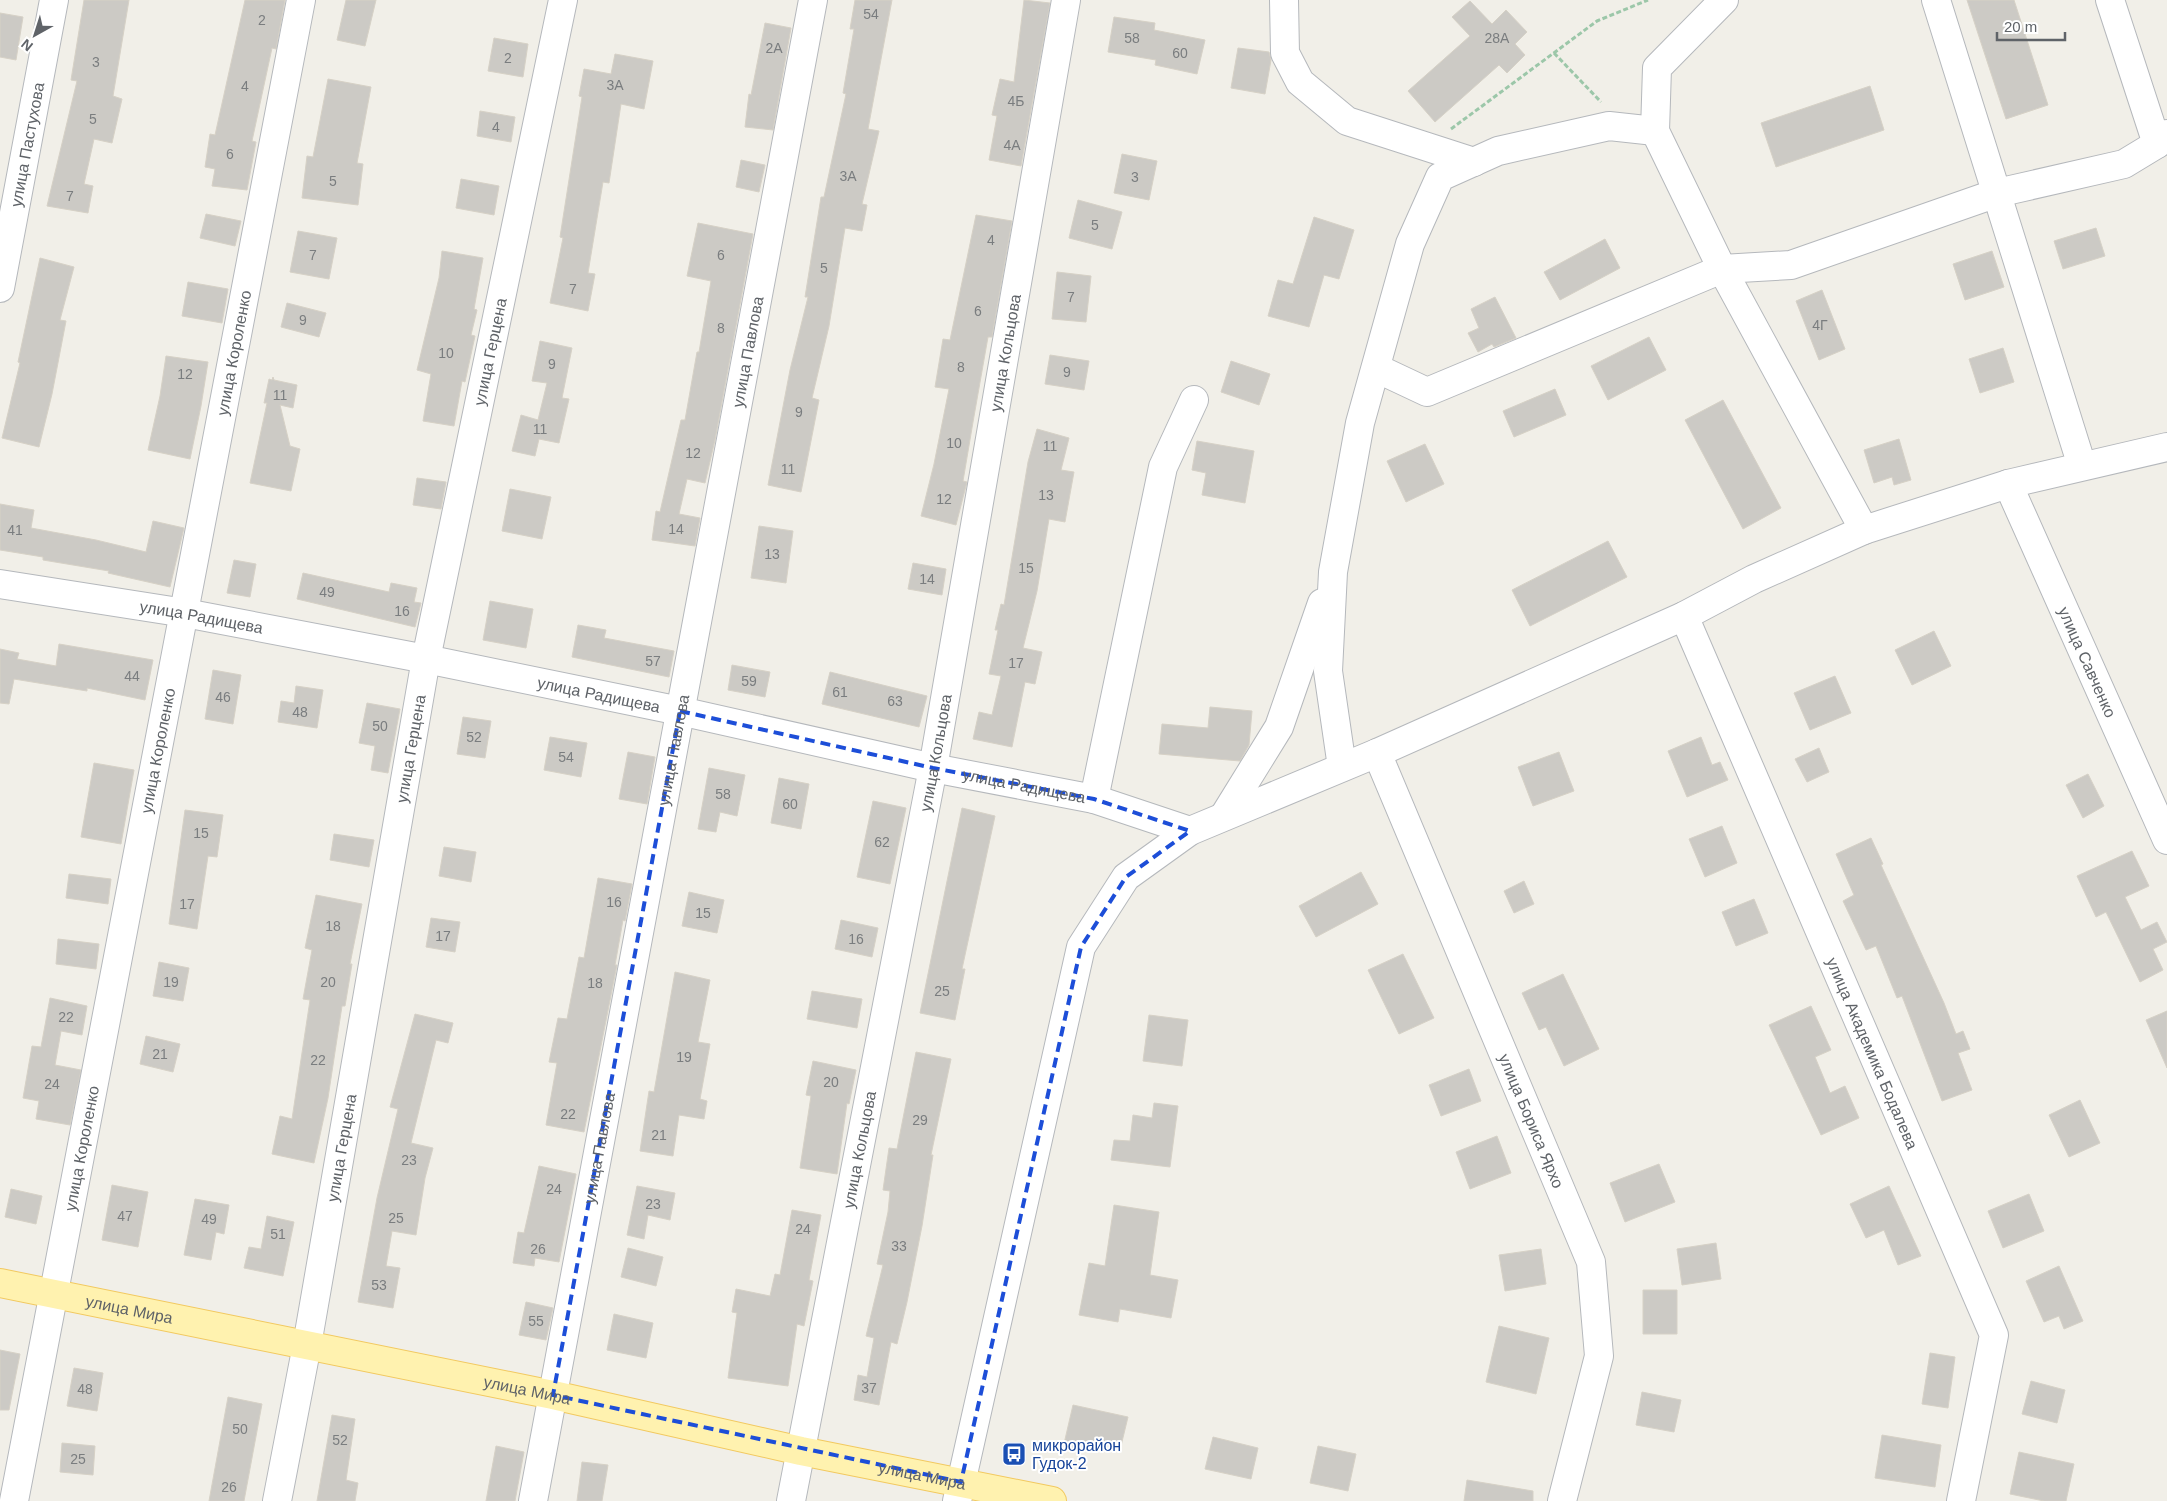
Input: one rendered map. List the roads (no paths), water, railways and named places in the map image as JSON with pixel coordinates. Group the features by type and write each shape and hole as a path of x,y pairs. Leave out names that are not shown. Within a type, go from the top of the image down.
{"main road":[{"name":"улица Мира","path":"0,1283 553,1396 801,1451 959,1492 1052,1501"}],"street":[{"name":"улица Пастухова","path":"0,288 54,0"},
{"name":"улица Короленко","path":"14,1501 301,0"},
{"name":"улица Герцена","path":"277,1501 307,1345 426,659 562,0"},
{"name":"улица Павлова","path":"533,1501 813,0"},
{"name":"улица Кольцова","path":"792,1501 933,768 1066,0"},
{"path":"1284,0 1285,53 1300,82 1346,121 1474,162"},
{"path":"1724,0 1657,68 1655,131 1722,269 1864,530"},
{"path":"1936,0 2082,466"},
{"path":"1376,368 1427,392 1722,269 1791,265 1997,193 2124,164 2162,139 2110,0"},
{"path":"1342,767 1328,671 1333,572 1360,423 1410,244 1440,177 1498,151 1609,126 1655,131"},
{"path":"1094,799 1164,467 1194,400"},
{"path":"959,1492 1081,947 1126,877 1190,831 1377,753 1684,616 1754,579 1864,530 2008,484 2167,446"},
{"name":"улица Савченко","path":"2008,484 2167,840"},
{"path":"1224,816 1278,727 1333,572"},
{"name":"улица Радищева","path":"0,584 184,612 680,711 933,768 1094,799 1190,831"},
{"name":"улица Академика Бодалева","path":"1684,616 1994,1335 1961,1501"},
{"name":"улица Бориса Ярхо","path":"1377,753 1591,1262 1600,1356 1562,1501"}],"place":[{"name":"микрорайон Гудок-2","path":"1014,1454"}]}
